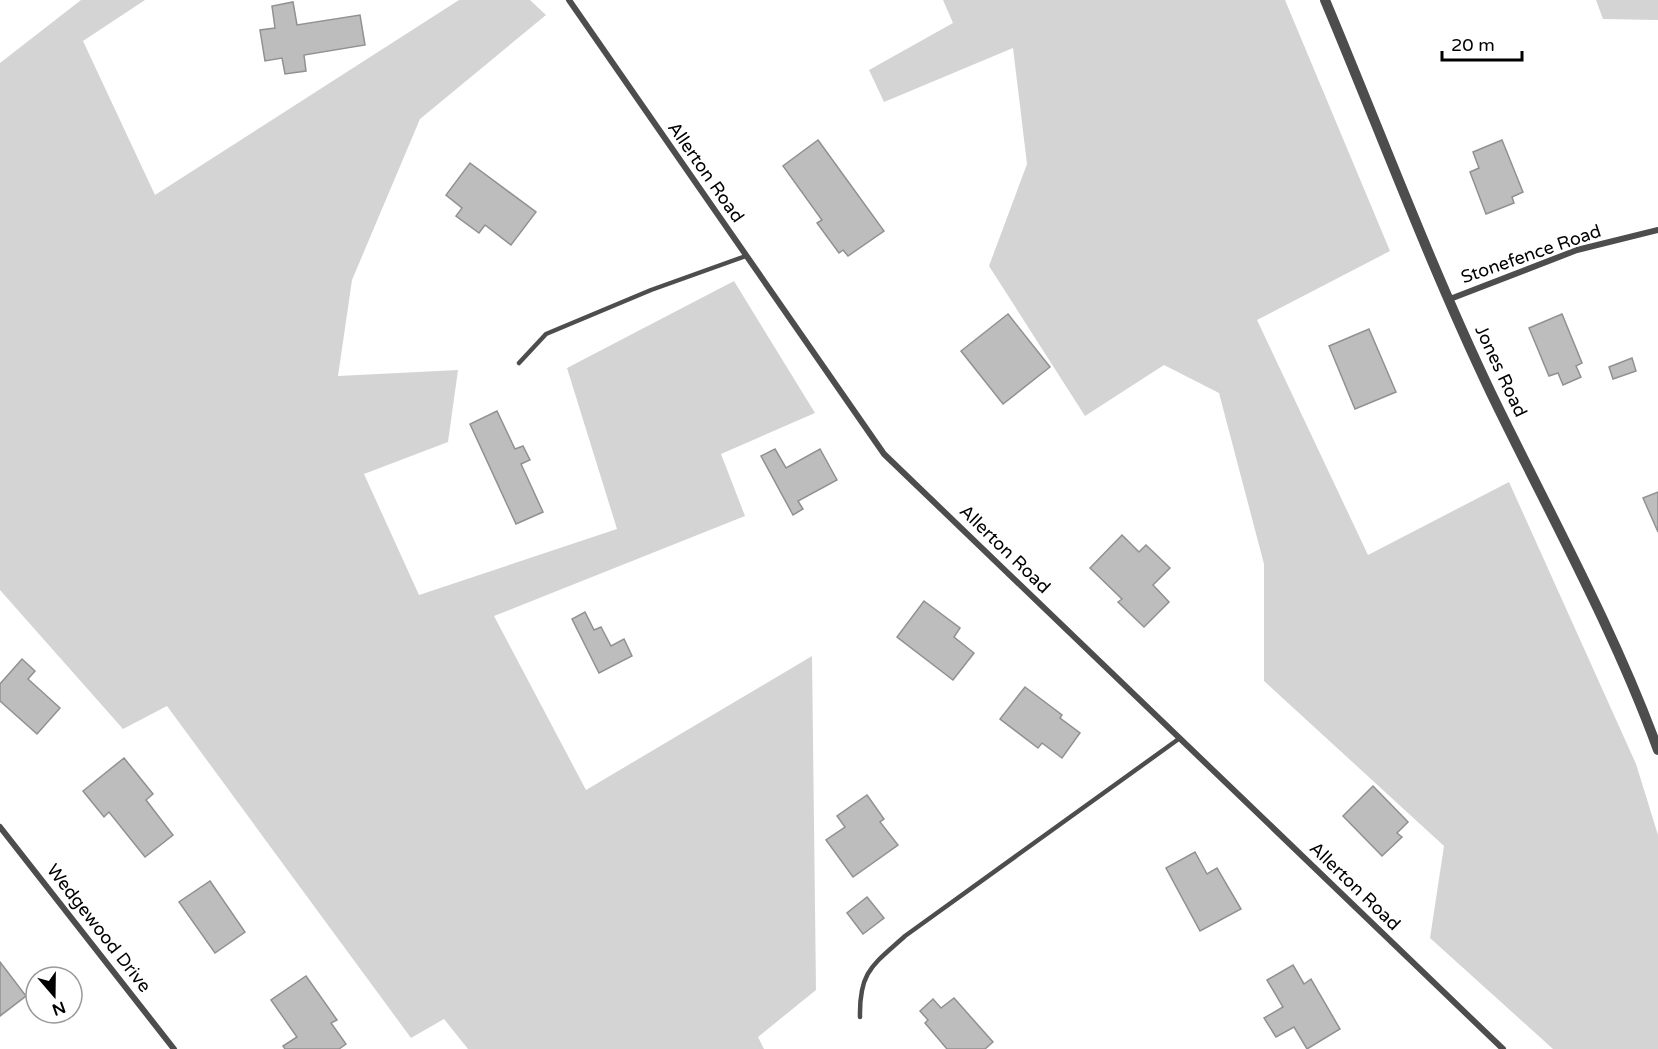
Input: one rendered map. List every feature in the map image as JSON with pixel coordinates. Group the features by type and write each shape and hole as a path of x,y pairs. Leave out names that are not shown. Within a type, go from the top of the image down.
{"street":[{"name":"Allerton Road","path":"569,0 884,454 1503,1049"},
{"name":"Jones Road","path":"1325,0 1491,392 1553,515 1616,651 1658,750"},
{"name":"Stonefence Road","path":"1450,299 1577,250 1658,230"},
{"name":"Wedgewood Drive","path":"0,827 174,1049"}],"lane":[{"path":"519,363 546,334 651,290 746,256"},
{"path":"860,1017 859,990 868,973 873,965 905,936 1180,738"}],"shaded area":[{"path":"81,0 145,0 83,41 155,195 459,0 530,0 546,15 420,119 352,280 338,376 458,370 448,442 364,474 419,595 617,529 567,368 734,281 815,413 721,454 745,516 494,616 586,790 812,656 816,990 758,1037 764,1049 468,1049 444,1019 411,1038 167,706 123,729 0,590 0,63"},
{"path":"943,0 1285,0 1390,251 1257,320 1368,555 1509,482 1636,764 1658,835 1658,1049 1553,1049 1430,938 1444,846 1264,681 1264,564 1219,393 1164,365 1085,416 989,266 1027,164 1013,48 884,102 869,70 953,23"},
{"path":"1596,0 1658,0 1658,20 1603,19"}],"building":[{"path":"293,2 297,25 360,15 365,45 304,55 306,71 285,74 282,58 265,61 260,30 275,28 272,6"},
{"path":"818,140 884,231 848,256 843,250 839,253 817,223 822,220 783,166"},
{"path":"1502,140 1523,192 1512,197 1514,203 1486,214 1470,172 1479,168 1473,152"},
{"path":"470,163 536,212 511,245 485,225 479,233 456,216 462,208 446,195"},
{"path":"1008,314 1050,367 1003,404 961,351"},
{"path":"1562,314 1582,363 1576,366 1581,377 1563,385 1558,373 1549,376 1529,328"},
{"path":"1369,329 1396,392 1355,409 1329,346"},
{"path":"1632,358 1636,371 1613,379 1609,367"},
{"path":"497,411 515,449 523,446 530,460 521,464 543,512 516,524 470,424"},
{"path":"775,449 786,468 820,449 837,480 798,501 803,509 793,515 761,456"},
{"path":"1658,492 1658,532 1643,498"},
{"path":"1122,535 1139,552 1146,545 1170,568 1153,585 1169,602 1144,627 1118,602 1122,599 1090,568"},
{"path":"924,601 960,628 954,637 974,653 953,680 897,637"},
{"path":"585,612 594,630 601,627 611,646 624,639 632,656 599,673 572,619"},
{"path":"22,659 35,671 28,679 60,708 37,734 0,701 0,684"},
{"path":"1025,687 1062,715 1060,718 1080,733 1062,758 1042,743 1038,748 1000,719"},
{"path":"124,758 153,794 146,800 173,835 145,857 109,812 104,817 83,791"},
{"path":"1373,786 1408,822 1397,833 1402,837 1382,856 1343,816"},
{"path":"867,795 884,819 880,822 898,845 853,877 826,840 845,827 837,816"},
{"path":"1195,852 1207,874 1217,868 1241,909 1200,931 1166,868"},
{"path":"210,881 245,932 215,953 179,902"},
{"path":"867,897 884,918 863,934 847,913"},
{"path":"0,962 24,993 24,998 0,1016"},
{"path":"1293,965 1304,984 1311,979 1340,1029 1307,1049 1294,1027 1276,1037 1264,1018 1283,1007 1267,980"},
{"path":"306,976 337,1020 331,1023 346,1044 339,1049 285,1049 283,1046 297,1037 271,1000"},
{"path":"954,998 993,1042 985,1049 947,1049 925,1023 928,1020 920,1011 933,999 941,1008"}]}
